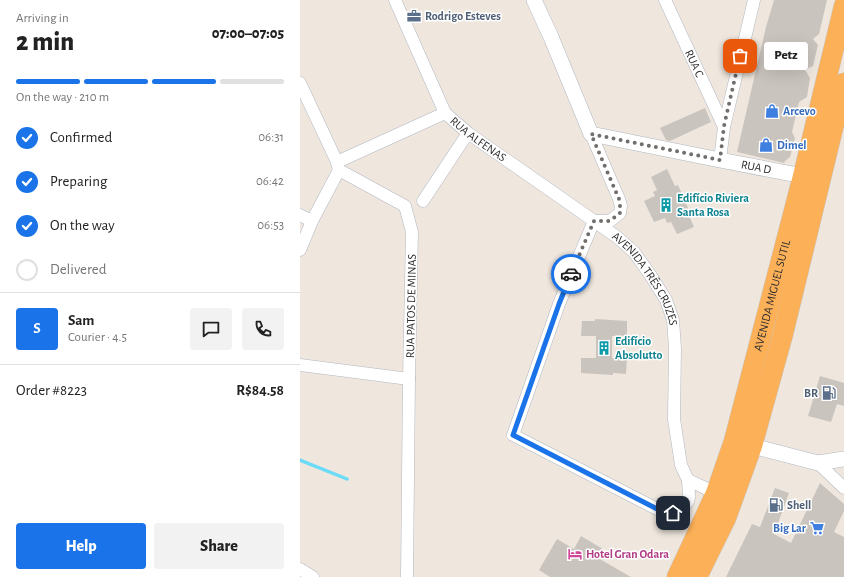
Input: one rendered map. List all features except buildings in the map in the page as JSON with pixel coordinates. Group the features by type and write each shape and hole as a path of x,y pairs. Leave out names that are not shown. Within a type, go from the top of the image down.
{"highway":[{"name":"AVENIDA MIGUEL SUTIL","path":"677,577 714,496 734,441 844,6"},
{"name":"AVENIDA MIGUEL SUTIL","path":"697,577 726,518 752,446 783,334 844,83"}],"street":[{"name":"RUA ALFENAS","path":"394,0 445,113 468,133 594,221"},
{"name":"AVENIDA TRÊS CRUZES","path":"534,0 619,199 620,213 610,221 594,221"},
{"name":"RUA C","path":"665,0 724,126"},
{"path":"720,160 724,126 754,0"},
{"path":"300,83 338,166"},
{"path":"300,250 338,166 445,113"},
{"path":"423,201 468,133"},
{"name":"RUA D","path":"591,134 802,176"},
{"name":"RUA PATOS DE MINAS","path":"338,166 405,206 412,232 409,379 408,577"},
{"path":"300,214 312,221"},
{"path":"594,221 559,304 513,435 661,511 673,513 686,505 689,501 714,496"},
{"name":"AVENIDA TRÊS CRUZES","path":"594,221 617,237 634,252 666,300 673,320 675,348 674,419 681,465 688,480 689,501"},
{"path":"300,365 409,379"},
{"path":"752,446 818,462 844,460"},
{"path":"818,462 844,488"},
{"path":"688,480 714,496"},
{"path":"300,569 313,577"}],"waterway":[{"path":"300,460 347,479"}],"way so far":[{"path":"571,274 594,221 610,221 620,213 619,199 591,134 720,160 724,126 740,56"}],"place":[{"name":"Rodrigo Esteves","path":"414,16"},
{"name":"Petz","path":"740,56"},
{"name":"Arcevo","path":"772,111"},
{"name":"Dimel","path":"766,145"},
{"name":"Edifício Riviera Santa Rosa","path":"666,205"},
{"name":"Edifício Absolutto","path":"604,348"},
{"name":"BR","path":"829,393"},
{"name":"Shell","path":"776,505"},
{"name":"Big Lar","path":"817,528"},
{"name":"Hotel Gran Odara","path":"575,554"}],"route":[{"path":"571,274 513,435 661,511 673,513"}]}
